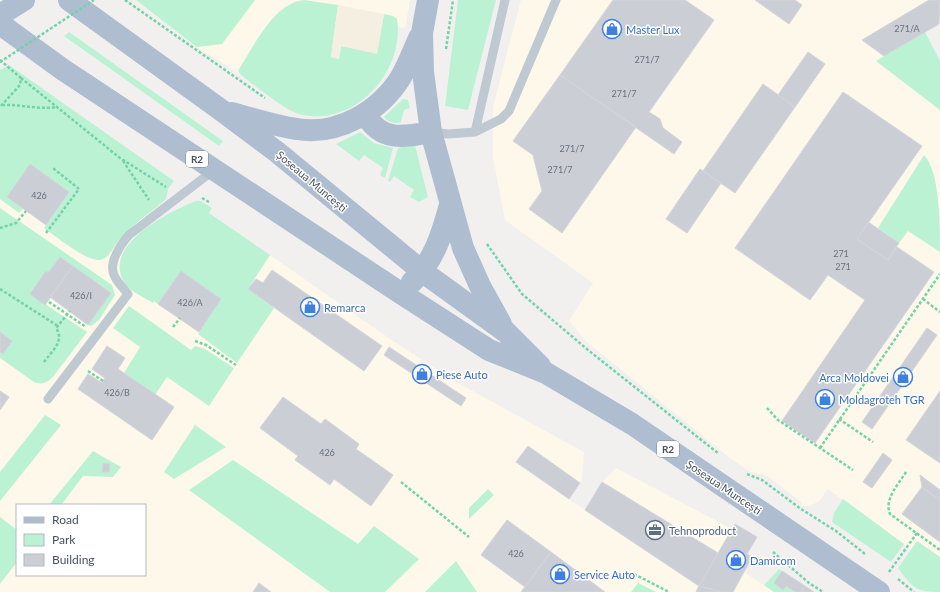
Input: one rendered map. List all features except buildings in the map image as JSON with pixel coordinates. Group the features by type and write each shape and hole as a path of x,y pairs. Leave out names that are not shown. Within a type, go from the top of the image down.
{"main road":[{"path":"0,15 24,0"},
{"path":"428,0 422,33 423,72 431,132 463,248 480,286 506,332"},
{"name":"Șoseaua Muncești","path":"81,3 277,152 423,272 506,332 546,373"},
{"name":"Șoseaua Muncești","path":"0,24 62,69 396,290 489,350 546,373 632,424 879,592"},
{"path":"221,110 299,130 325,129 348,123 366,115 384,98 401,77 422,33"},
{"path":"366,115 371,124 378,131 388,135 402,136 431,132"},
{"path":"396,290 412,282 423,272 437,246 450,205"}],"lane":[{"path":"475,132 505,0"},
{"path":"431,132 448,134 475,132 501,119 509,111 556,0"},
{"path":"48,399 128,294 114,276 114,260 120,245 129,235 214,170"}],"path":[{"path":"125,0 270,102"},
{"path":"445,54 453,0"},
{"path":"81,3 27,44 0,61 122,159 180,196"},
{"path":"1,106 20,85 21,78"},
{"path":"1,106 15,104 41,109 56,107"},
{"path":"122,159 149,198 155,216"},
{"path":"46,233 79,189 53,168"},
{"path":"0,228 16,223 26,211"},
{"path":"485,238 522,294 588,350 722,457"},
{"path":"820,448 940,274"},
{"path":"0,289 58,326"},
{"path":"923,299 940,312"},
{"path":"49,302 98,335"},
{"path":"44,362 60,340 60,334 56,328 70,311"},
{"path":"173,327 180,318"},
{"path":"195,341 206,345 236,365"},
{"path":"767,408 778,420 853,470"},
{"path":"839,419 873,442"},
{"path":"740,471 762,480 801,509 836,531 871,558"},
{"path":"906,472 889,499 887,506 890,514 940,550"},
{"path":"401,482 468,537"},
{"path":"888,572 916,533"},
{"path":"773,552 809,583 823,592"},
{"path":"883,568 914,592"},
{"path":"634,574 669,592"}],"shaded area":[{"path":"255,0 410,0 405,28 398,27 397,19 341,47 295,1 280,10 272,19 238,71 240,74 197,47 222,44"},
{"path":"521,0 940,0 940,24 876,61 940,110 940,571 828,489 820,500 811,506 802,506 801,502 766,475 750,472 730,458 587,342 569,321 593,283 505,220 493,157 493,107"},
{"path":"0,141 145,217 247,289 270,255 390,339 458,383 584,452 582,479 569,499 585,510 602,482 616,468 732,529 735,524 757,537 747,554 752,557 744,572 774,592 0,592"}],"green space":[{"path":"136,0 255,0 222,44 197,47"},
{"path":"304,0 338,5 331,57 339,59 341,46 377,53 384,14 393,16 397,19 397,38 393,57 385,75 373,90 359,103 342,112 323,116 303,115 297,113 271,98 238,71 265,28 274,18 283,9 293,3"},
{"path":"458,0 496,0 468,110 445,106"},
{"path":"69,32 223,141 219,146 64,36"},
{"path":"925,32 940,61 940,110 876,61"},
{"path":"9,65 174,181 168,189 166,199 131,228 106,258 99,260 86,256 44,228 69,192 31,165 7,197 23,209 19,213 0,199 0,70"},
{"path":"403,99 408,100 410,108 404,110 401,122 394,123 388,121 384,117"},
{"path":"360,132 374,143 393,148 385,178 380,175 383,168 364,155 359,161 336,144"},
{"path":"415,145 428,197 419,202 410,197 414,190 394,176 390,182 388,181 398,148"},
{"path":"924,155 933,173 936,186 939,214 940,252 908,231 899,243 878,228"},
{"path":"195,201 201,201 212,208 209,213 270,255 248,289 274,308 237,363 198,334 221,299 181,272 158,304 154,301 153,303 134,292 125,284 120,270 122,256 129,244 140,232 154,222"},
{"path":"0,208 112,285 115,295 99,320 91,326 88,325 111,293 60,257 48,273 46,272 30,294 87,332 52,378 44,383 34,382 0,358"},
{"path":"129,306 191,350 195,346 205,349 234,368 209,406 167,377 155,395 124,373 140,347 113,328"},
{"path":"45,415 61,425 0,501 0,472"},
{"path":"195,425 226,447 174,479 164,472"},
{"path":"93,451 121,467 113,477 83,476 62,504 50,504"},
{"path":"233,460 358,544 374,526 419,559 385,592 330,592 189,490"},
{"path":"488,489 494,495 469,519 469,508"},
{"path":"843,499 904,544 891,562 832,522 834,513"},
{"path":"0,517 16,529 16,563 0,584"},
{"path":"917,541 940,557 940,592 925,591 915,587 907,580 898,568"},
{"path":"456,561 477,592 425,592"},
{"path":"779,569 814,592 774,592 764,585"},
{"path":"638,583 656,592 631,592"}],"sand":[{"path":"338,5 384,14 377,54 341,46 339,59 331,57"}],"place":[{"name":"Master Lux","path":"612,29"},
{"name":"Remarca","path":"310,307"},
{"name":"Piese Auto","path":"422,374"},
{"name":"Arca Moldovei","path":"903,377"},
{"name":"Moldagroteh TGR","path":"825,399"},
{"name":"Tehnoproduct","path":"655,530"},
{"name":"Damicom","path":"736,560"},
{"name":"Service Auto","path":"560,574"}]}
